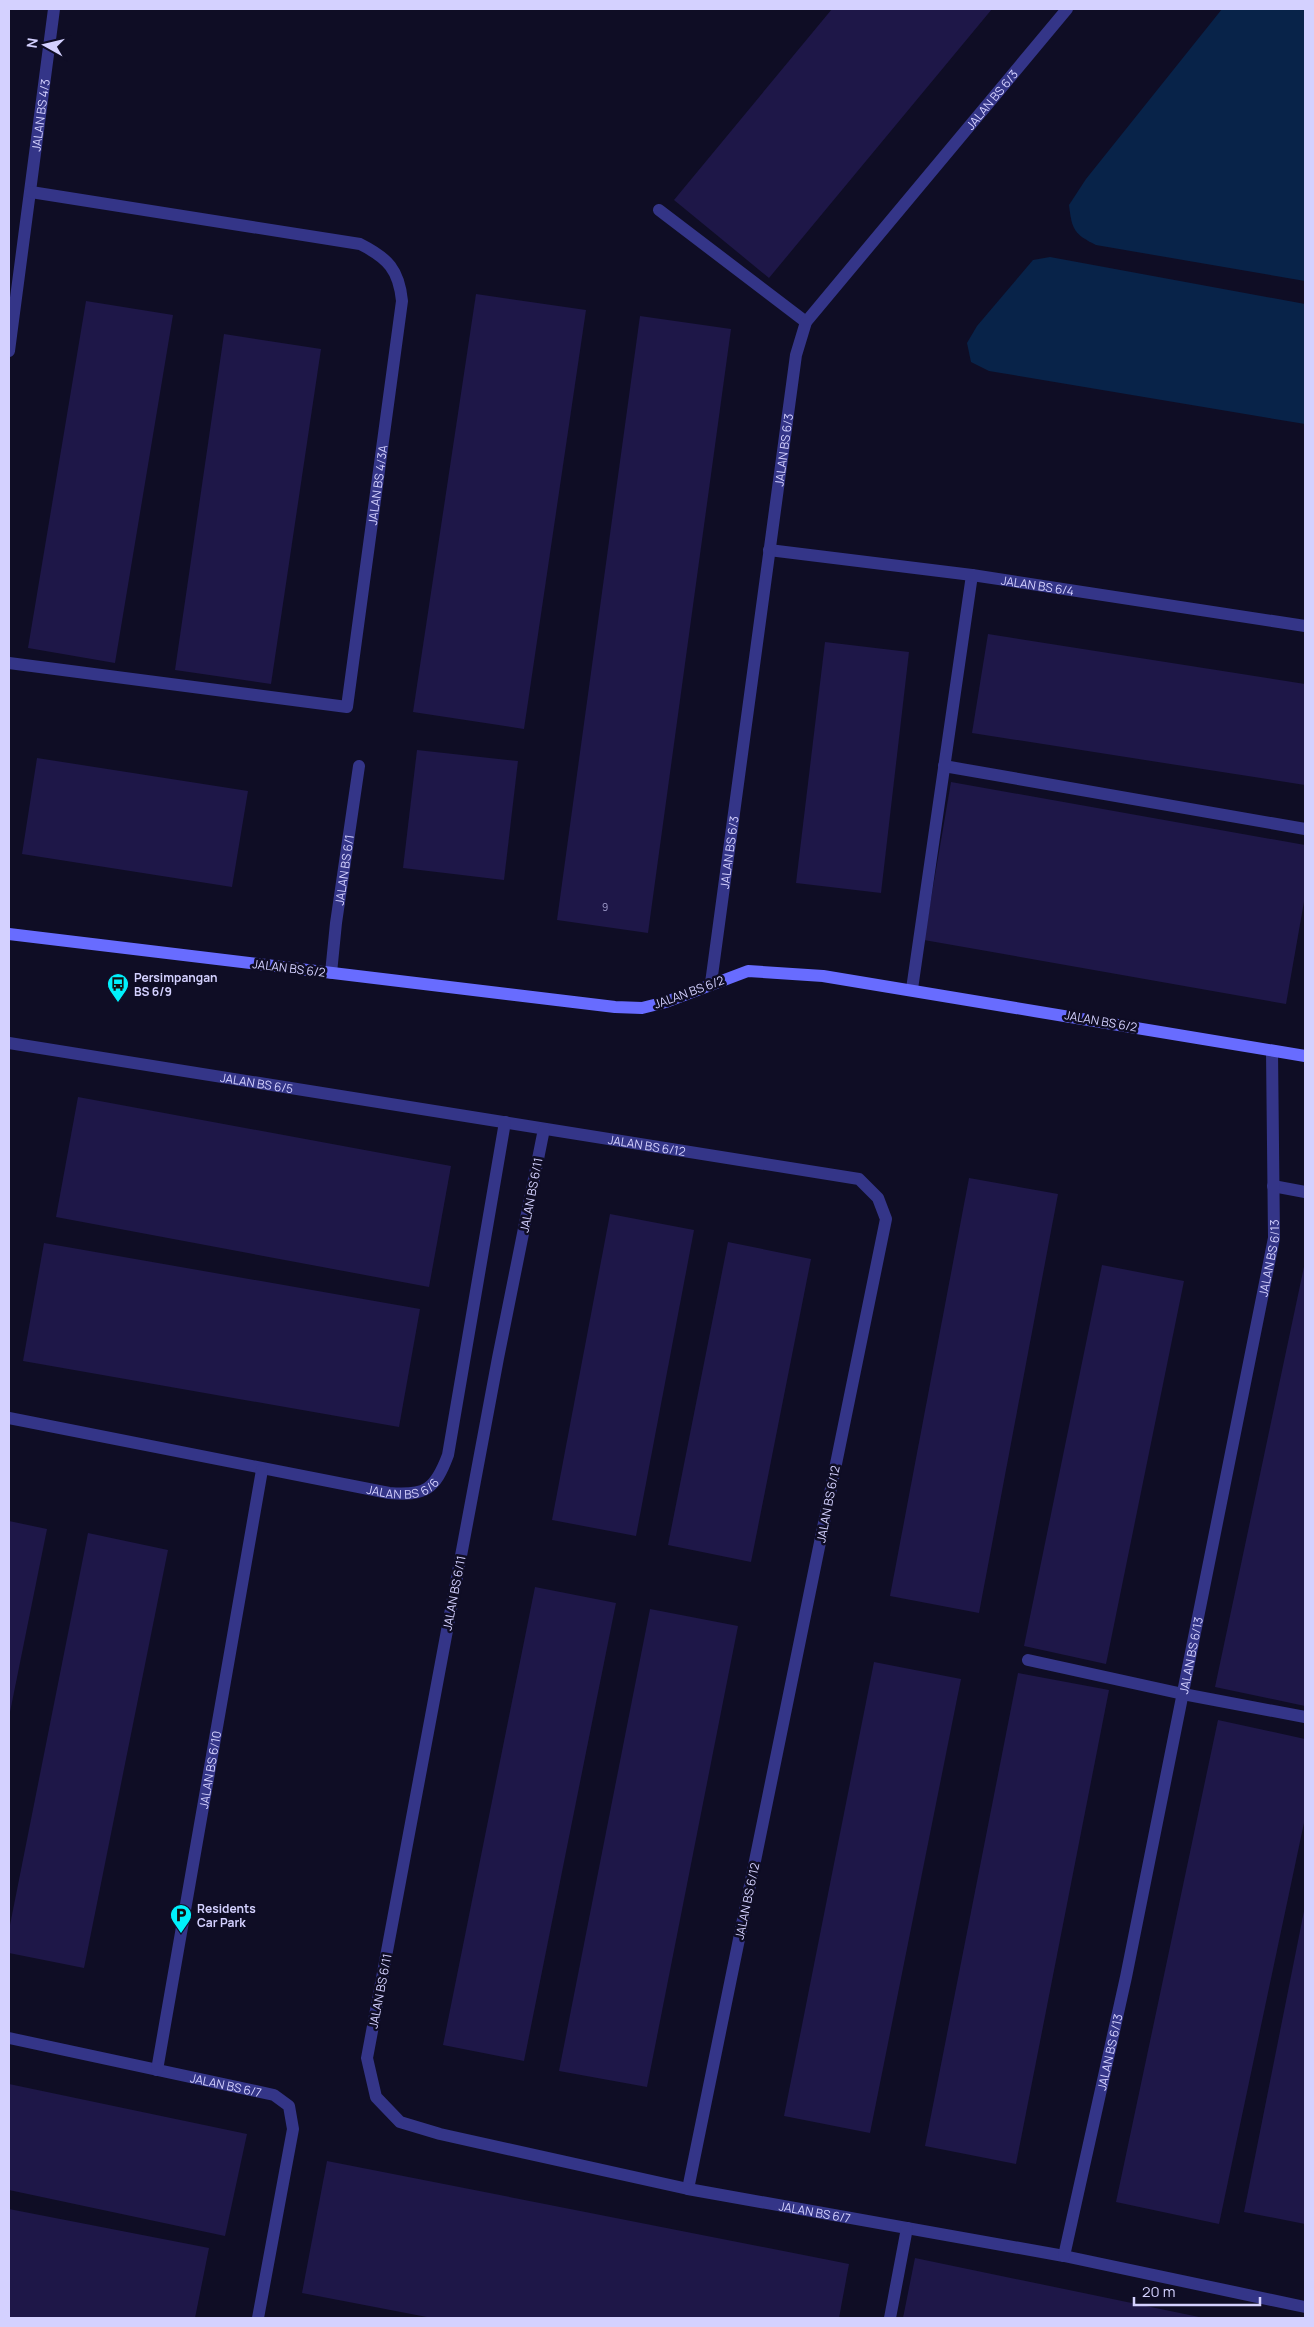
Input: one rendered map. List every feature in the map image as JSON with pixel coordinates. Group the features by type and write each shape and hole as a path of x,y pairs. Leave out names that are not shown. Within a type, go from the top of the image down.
{"street":[{"name":"JALAN BS 4/3","path":"9,351 54,9"},
{"name":"JALAN BS 6/3","path":"712,983 796,355 806,322 1066,9"},
{"name":"JALAN BS 4/3A","path":"9,663 348,707 402,301 400,281 390,265 377,253 360,244 30,192"},
{"path":"659,210 806,322"},
{"name":"JALAN BS 6/4","path":"769,550 972,575 1305,626"},
{"path":"912,989 972,575"},
{"name":"JALAN BS 6/1","path":"331,973 336,924 359,766"},
{"path":"944,766 1305,830"},
{"name":"JALAN BS 6/2","path":"9,934 564,1002 642,1008 666,1002 712,983 748,971 823,976 912,989 1305,1056"},
{"name":"JALAN BS 6/5","path":"9,1043 505,1122"},
{"name":"JALAN BS 6/13","path":"1064,2256 1126,1977 1274,1238 1272,1051"},
{"name":"JALAN BS 6/12","path":"505,1122 859,1179 878,1198 886,1218 688,2189"},
{"name":"JALAN BS 6/6","path":"9,1418 262,1470 388,1493 408,1494 426,1491 440,1477 448,1455 505,1122"},
{"name":"JALAN BS 6/11","path":"367,2058 498,1358 544,1128"},
{"path":"1273,1186 1305,1192"},
{"name":"JALAN BS 6/10","path":"157,2070 262,1470"},
{"path":"1028,1660 1183,1694 1305,1717"},
{"name":"JALAN BS 6/7","path":"9,2038 274,2095 289,2106 293,2129 258,2318"},
{"name":"JALAN BS 6/7","path":"367,2058 376,2097 400,2122 440,2134 688,2189 1064,2256 1305,2307"},
{"path":"890,2318 908,2228"}],"water":[{"path":"1222,9 1305,9 1305,281 1096,245 1083,238 1075,230 1071,220 1069,205 1086,179"},
{"path":"1050,257 1305,304 1305,424 989,371 971,362 967,343 977,326 1033,260"}],"building":[{"path":"832,9 992,9 769,278 674,200"},
{"path":"476,294 586,310 524,729 413,712"},
{"path":"86,301 173,315 115,663 28,648"},
{"path":"640,316 731,329 648,933 557,920"},
{"path":"224,334 321,349 271,684 175,670"},
{"path":"988,634 1305,684 1305,785 972,733"},
{"path":"825,642 909,652 881,893 796,883"},
{"path":"417,750 518,761 504,880 403,868"},
{"path":"37,758 248,791 232,887 22,854"},
{"path":"951,782 1305,845 1305,896 1286,1004 924,940"},
{"path":"78,1097 451,1166 429,1287 56,1217"},
{"path":"969,1178 1058,1194 979,1613 890,1596"},
{"path":"610,1214 694,1230 636,1536 552,1520"},
{"path":"728,1242 811,1259 751,1562 668,1545"},
{"path":"44,1243 420,1309 399,1427 23,1361"},
{"path":"1305,1262 1305,1706 1215,1687"},
{"path":"1102,1265 1184,1281 1106,1664 1024,1646"},
{"path":"9,1521 47,1529 10,1712 9,1712"},
{"path":"88,1533 168,1550 84,1968 9,1953 9,1930"},
{"path":"535,1587 616,1603 524,2061 443,2045"},
{"path":"650,1609 738,1626 647,2087 559,2071"},
{"path":"874,1662 961,1679 870,2133 784,2116"},
{"path":"1018,1673 1109,1690 1016,2164 925,2146"},
{"path":"1218,1720 1305,1739 1305,1818 1219,2224 1116,2202"},
{"path":"1305,1911 1305,2224 1244,2212"},
{"path":"9,2084 247,2134 225,2236 9,2190"},
{"path":"327,2161 849,2264 839,2318 432,2318 302,2293"},
{"path":"9,2209 209,2248 195,2318 9,2318"},
{"path":"915,2258 1199,2317 1199,2318 903,2318"}],"place":[{"name":"Persimpangan BS 6/9","path":"118,1003"},
{"name":"Residents Car Park","path":"181,1934"}]}
